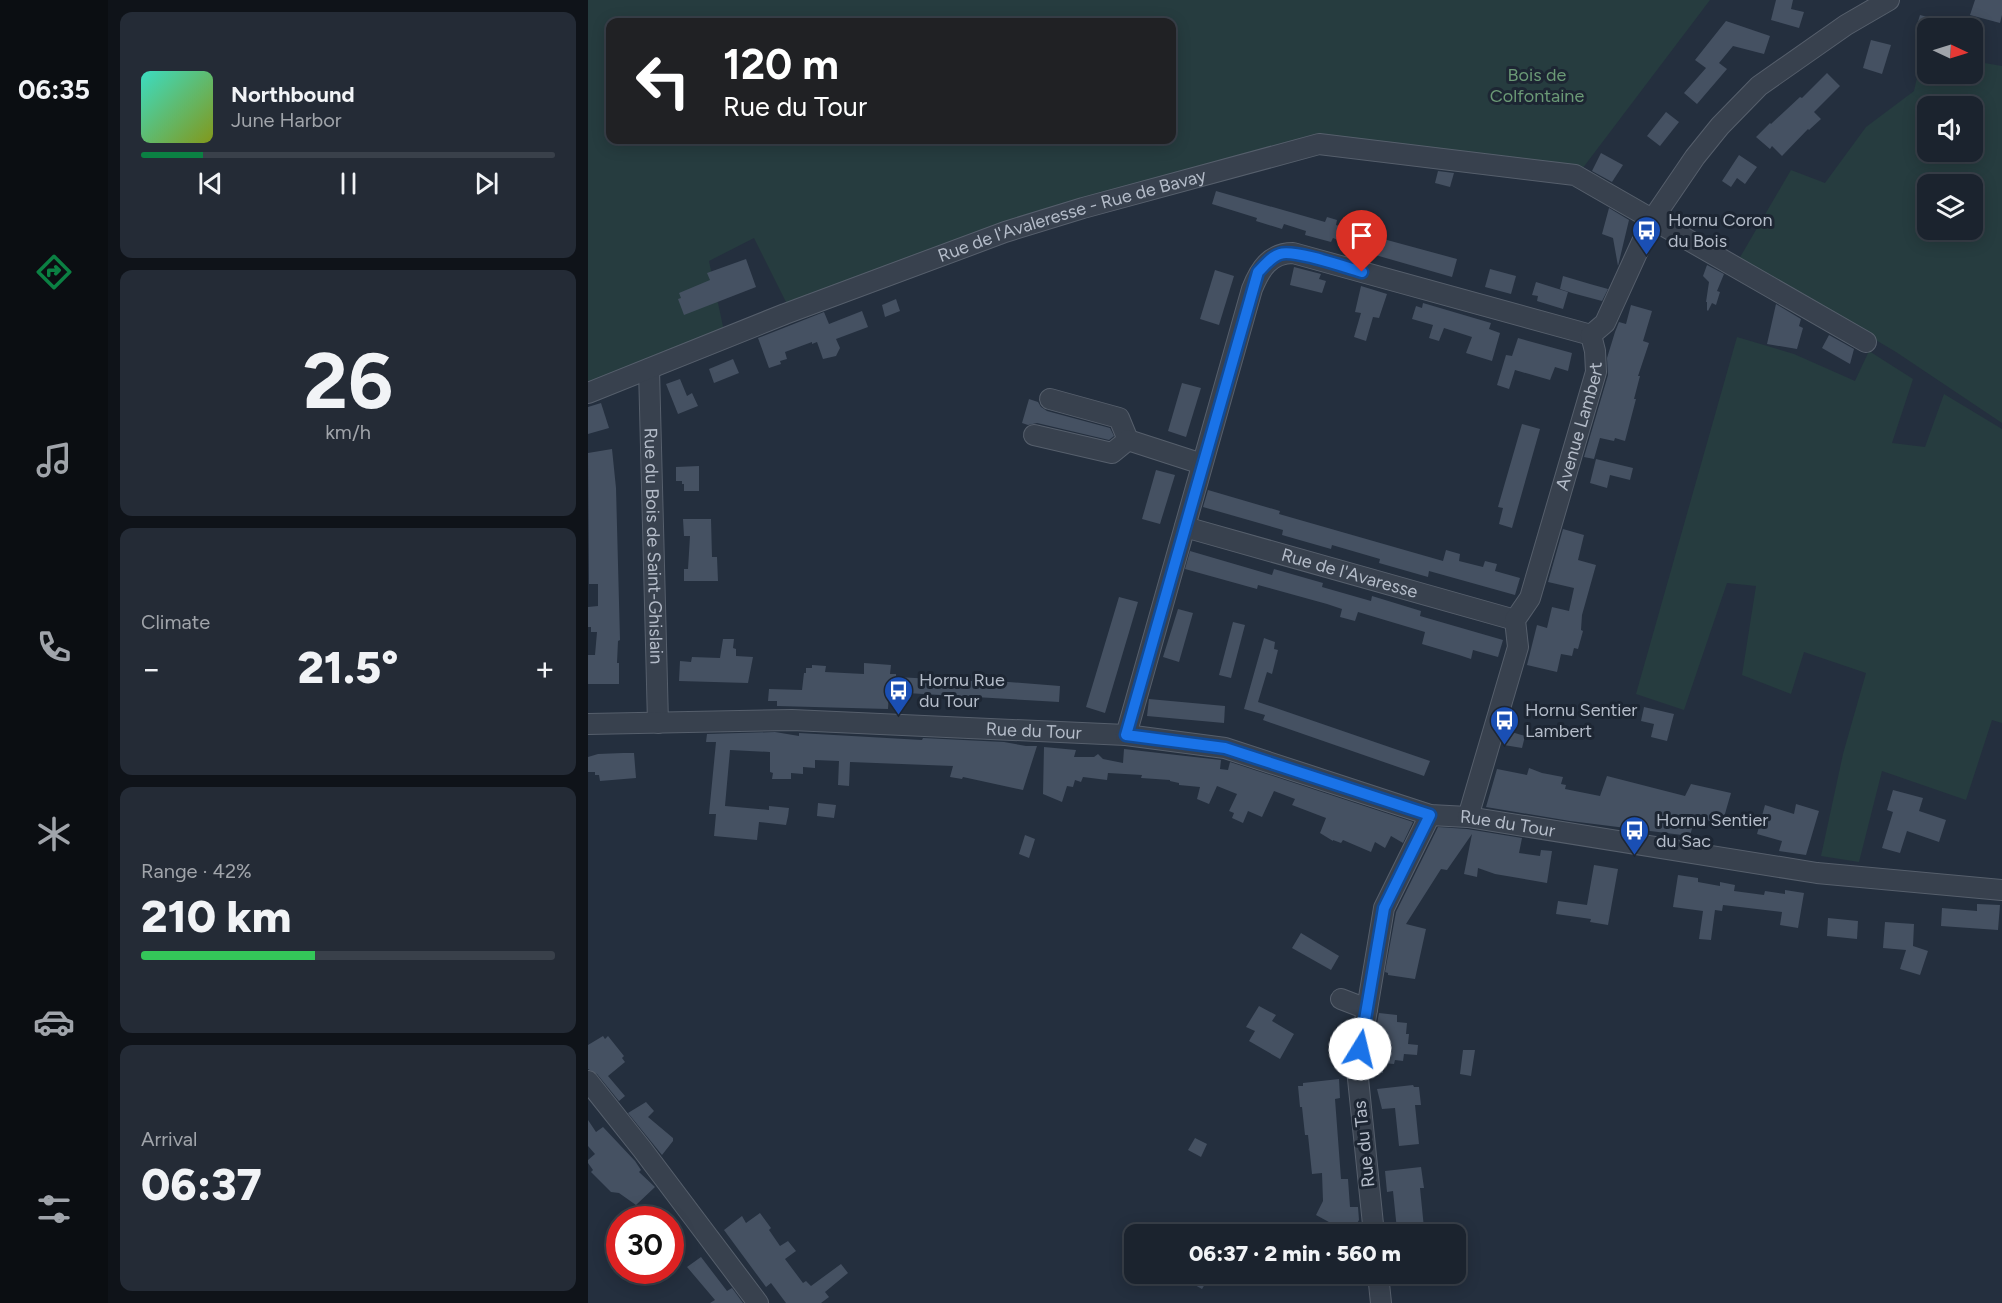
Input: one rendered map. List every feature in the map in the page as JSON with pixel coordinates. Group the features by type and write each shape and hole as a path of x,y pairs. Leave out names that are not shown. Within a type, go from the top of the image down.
{"street":[{"name":"Avenue Lambert","path":"1515,620 1530,598 1596,372 1595,351 1591,335 1605,323 1652,220 1695,157 1720,126 1759,86 1846,25 1889,0"},
{"name":"Rue de l'Avaleresse - Rue de Bavay","path":"588,393 785,314 1005,232 1083,208 1319,144 1575,175 1652,220"},
{"path":"1652,220 1866,342"},
{"path":"1126,735 1258,272 1269,260 1281,253 1293,253 1591,335"},
{"name":"Rue du Bois de Saint-Ghislain","path":"649,369 658,723"},
{"path":"1050,399 1119,418 1128,440 1202,464"},
{"path":"1034,435 1112,453 1128,440"},
{"name":"Rue de l'Avaresse","path":"1185,527 1515,620"},
{"path":"1468,817 1518,647 1515,620"},
{"name":"Rue du Tour","path":"588,724 792,720 1126,735 1225,748 1430,815 1468,817 1817,873 2002,890"},
{"name":"Rue du Tas","path":"1373,1224 1357,1069 1384,908 1430,815"},
{"path":"1341,999 1366,1009"},
{"path":"588,1082 642,1149 758,1303"},
{"path":"1379,1284 1381,1303"}],"green space":[{"name":"Bois de Colfontaine","path":"588,0 1710,0 1576,177 1317,135 787,304 754,238 709,261 724,331 588,385"},
{"path":"1983,63 2002,66 2002,423 1896,352 1739,259 1791,170 1825,183 1866,127 1914,91 1917,78 1917,84 1983,84"},
{"path":"1737,337 1794,354 1855,381 1869,351 1913,379 1892,443 1925,447 1944,394 2002,429 2002,723 1992,720 1966,800 1882,771 1859,862 1821,856 1843,754 1866,673 1804,652 1791,694 1742,675 1756,586 1727,583 1684,710 1636,694"}],"building":[{"path":"1776,0 1793,0 1791,9 1804,12 1799,28 1771,20"},
{"path":"1975,0 2002,0 2000,23 1970,15"},
{"path":"1726,21 1770,36 1764,54 1733,46 1719,63 1727,69 1697,104 1684,93 1706,68 1695,60"},
{"path":"1871,40 1891,45 1882,74 1863,68"},
{"path":"1827,73 1840,86 1814,112 1821,119 1782,156 1772,146 1770,149 1756,137 1800,97 1802,98"},
{"path":"1666,112 1679,122 1660,146 1647,136"},
{"path":"1601,153 1623,165 1612,182 1592,171"},
{"path":"1739,155 1757,167 1745,184 1737,178 1731,187 1722,181"},
{"path":"1438,171 1454,173 1450,187 1435,183"},
{"path":"1216,191 1325,222 1327,217 1337,220 1336,225 1342,227 1338,240 1333,238 1331,242 1305,235 1306,231 1284,224 1282,229 1256,221 1257,218 1212,204"},
{"path":"1609,208 1629,220 1618,266 1613,238 1602,234"},
{"path":"1365,234 1457,259 1452,277 1365,252 1366,248 1361,246"},
{"path":"746,259 756,287 684,315 678,299 681,298 679,293 710,280 707,273"},
{"path":"1707,265 1724,274 1717,291 1720,292 1716,305 1712,303 1708,311 1706,302 1709,282 1703,276"},
{"path":"1294,267 1321,274 1319,279 1326,281 1322,293 1290,285"},
{"path":"1490,269 1516,276 1511,294 1485,287"},
{"path":"1215,270 1234,276 1219,325 1200,319"},
{"path":"1563,276 1608,289 1602,301 1572,293 1560,289"},
{"path":"1536,282 1568,292 1563,309 1537,301 1538,296 1532,295"},
{"path":"1361,286 1387,294 1379,318 1373,317 1366,341 1354,337 1361,313 1355,312"},
{"path":"896,299 900,311 885,317 882,305"},
{"path":"1423,303 1491,323 1489,329 1500,333 1492,361 1466,353 1472,337 1444,328 1439,341 1429,338 1433,325 1412,319 1416,306 1422,308"},
{"path":"1776,304 1801,319 1799,326 1803,328 1797,349 1767,344"},
{"path":"1631,305 1652,311 1643,341 1649,343 1638,376 1640,376 1634,399 1636,399 1625,441 1600,438 1594,459 1584,457 1608,375 1607,358 1615,332 1619,322 1626,324"},
{"path":"862,311 868,327 836,339 840,348 836,356 823,359 817,342 812,344 812,342 785,352 787,359 769,368 758,338 824,312 829,324"},
{"path":"1829,335 1854,349 1850,364 1822,348"},
{"path":"1518,338 1572,353 1568,371 1555,367 1550,380 1515,370 1509,389 1497,385 1506,355 1512,356"},
{"path":"733,359 739,373 714,383 709,369"},
{"path":"680,379 687,396 692,393 698,406 678,414 666,384"},
{"path":"1182,383 1201,388 1186,437 1168,431"},
{"path":"1029,399 1038,402 1047,411 1110,428 1114,436 1109,440 1037,423 1028,425 1022,423"},
{"path":"601,403 609,428 588,434 588,407"},
{"path":"1522,424 1540,429 1512,528 1499,524 1503,508 1498,507"},
{"path":"612,449 616,488 619,684 588,684 588,655 595,655 597,632 591,632 591,627 588,627 588,607 598,606 598,584 589,584 588,453"},
{"path":"1596,459 1633,468 1630,480 1610,475 1607,488 1590,483"},
{"path":"699,466 699,491 684,491 682,481 676,481 676,467"},
{"path":"1156,470 1175,475 1160,524 1142,519"},
{"path":"1208,490 1280,511 1279,514 1443,561 1446,550 1460,554 1459,561 1483,567 1485,561 1497,564 1495,571 1520,578 1515,595 1429,571 1428,577 1379,563 1380,559 1332,545 1331,549 1282,535 1283,530 1203,507"},
{"path":"683,519 711,519 712,557 717,557 718,581 684,581 684,569 688,569 690,536 684,536"},
{"path":"1563,529 1584,535 1578,560 1596,565 1582,615 1581,630 1583,631 1578,649 1574,648 1572,656 1561,654 1557,672 1527,665 1537,625 1547,628 1552,607 1569,611 1574,588 1548,582"},
{"path":"1190,551 1272,575 1274,569 1323,583 1322,587 1371,601 1372,596 1421,611 1420,616 1503,640 1498,657 1473,650 1471,659 1422,644 1425,632 1358,612 1355,621 1340,617 1342,609 1327,604 1258,585 1257,589 1185,569"},
{"path":"1119,597 1138,602 1105,713 1086,707"},
{"path":"1178,609 1193,613 1179,662 1163,657"},
{"path":"1233,622 1245,625 1231,678 1219,675"},
{"path":"1264,638 1275,642 1274,649 1278,650 1272,674 1267,672 1258,702 1430,761 1424,776 1263,720 1265,715 1244,709"},
{"path":"723,639 734,639 733,648 736,649 736,656 753,657 748,683 679,681 680,661 691,662 692,657 720,658"},
{"path":"864,663 891,665 890,674 896,674 896,677 972,681 972,679 1060,686 1059,702 889,692 888,709 777,706 777,701 768,701 769,689 802,690 806,668 812,668 812,665 826,666 825,672 864,674"},
{"path":"1149,699 1225,706 1224,723 1147,716"},
{"path":"1644,707 1674,714 1667,741 1651,737 1654,724 1641,721"},
{"path":"1508,731 1525,736 1522,748 1504,745"},
{"path":"775,732 799,736 799,733 922,740 923,738 1037,746 1023,790 963,777 962,779 950,777 953,766 850,762 849,786 838,785 839,761 815,760 815,768 803,767 803,774 791,773 791,779 772,779 770,752 730,750 725,806 769,810 769,806 789,808 788,816 786,825 759,822 757,840 714,836 716,814 709,814 716,742 706,742 707,734"},
{"path":"1044,747 1076,750 1074,757 1094,757 1098,754 1103,759 1123,763 1124,749 1221,760 1220,769 1228,770 1230,762 1413,822 1403,843 1391,836 1385,848 1375,842 1371,852 1343,840 1341,843 1333,841 1320,833 1326,818 1292,805 1295,799 1274,791 1262,817 1248,811 1243,823 1232,818 1234,813 1229,811 1237,794 1217,786 1209,804 1197,799 1200,787 1179,785 1170,780 1141,778 1142,775 1108,773 1107,780 1083,777 1081,782 1075,780 1073,787 1067,786 1062,802 1043,794"},
{"path":"634,753 636,778 600,781 599,775 595,775 595,772 588,772 588,757 598,754"},
{"path":"1529,768 1563,777 1561,784 1566,785 1565,789 1600,796 1607,776 1685,796 1691,784 1731,793 1722,824 1695,817 1690,836 1570,821 1486,807 1497,769 1527,775"},
{"path":"1893,790 1923,798 1919,811 1946,820 1939,842 1907,831 1900,853 1882,848 1893,812 1887,810"},
{"path":"818,803 836,805 834,818 817,816"},
{"path":"1796,804 1819,811 1806,855 1779,851 1782,841 1757,834 1765,805 1794,814"},
{"path":"1438,827 1522,838 1519,853 1540,856 1541,850 1552,851 1547,883 1495,874 1478,868 1477,877 1464,874 1472,834 1447,870 1441,869 1406,924 1426,929 1415,979 1388,975 1385,972 1396,912"},
{"path":"1025,835 1035,839 1029,858 1019,854"},
{"path":"1594,865 1618,869 1608,925 1590,922 1591,919 1556,914 1558,901 1587,905"},
{"path":"1678,875 1698,878 1698,882 1720,886 1720,882 1735,885 1734,891 1764,895 1765,891 1785,894 1785,890 1804,893 1798,928 1780,925 1782,912 1723,905 1722,911 1715,910 1711,940 1699,939 1703,911 1673,907"},
{"path":"1977,904 2000,905 1998,930 1941,926 1942,908 1977,911"},
{"path":"1828,918 1858,921 1857,939 1827,936"},
{"path":"1885,922 1914,924 1913,946 1928,951 1920,975 1900,969 1906,950 1883,948"},
{"path":"1301,933 1339,956 1331,970 1292,948"},
{"path":"1259,1006 1276,1015 1272,1021 1294,1034 1280,1059 1249,1041 1255,1031 1246,1027"},
{"path":"1379,1013 1397,1015 1397,1022 1407,1023 1408,1044 1418,1045 1417,1055 1404,1054 1403,1061 1395,1060 1394,1064 1383,1063 1383,1073 1369,1072"},
{"path":"603,1036 605,1039 608,1036 624,1056 622,1058 625,1062 608,1076 625,1096 619,1101 597,1074 588,1069 588,1045"},
{"path":"1463,1050 1475,1050 1471,1076 1460,1074"},
{"path":"1339,1079 1340,1098 1335,1099 1341,1179 1348,1179 1350,1207 1358,1207 1359,1220 1357,1224 1333,1224 1316,1215 1323,1201 1322,1173 1312,1174 1308,1135 1305,1135 1302,1107 1300,1107 1298,1086 1303,1086 1303,1083"},
{"path":"1413,1085 1419,1087 1421,1105 1415,1105 1419,1144 1399,1146 1395,1108 1382,1109 1377,1089"},
{"path":"646,1102 654,1111 648,1117 673,1138 662,1155 628,1113"},
{"path":"588,1120 596,1132 603,1127 635,1161 641,1170 639,1172 655,1187 636,1205 619,1193 611,1192 591,1172 593,1170 588,1160 595,1154 588,1146"},
{"path":"1195,1138 1207,1144 1201,1157 1188,1150"},
{"path":"1421,1167 1424,1188 1420,1188 1424,1224 1396,1224 1393,1191 1387,1192 1385,1171"},
{"path":"760,1213 780,1246 788,1241 796,1251 785,1259 803,1283 806,1281 811,1286 841,1264 848,1273 825,1292 829,1297 821,1303 786,1303 771,1283 766,1287 724,1230 742,1216 746,1223"},
{"path":"701,1257 727,1291 732,1288 743,1303 710,1303 715,1300 687,1267"},
{"path":"1193,1284 1205,1284 1202,1289"}],"place":[{"name":"Hornu Coron du Bois","path":"1647,256"},
{"name":"Hornu Rue du Tour","path":"898,716"},
{"name":"Hornu Sentier Lambert","path":"1504,746"},
{"name":"Hornu Sentier du Sac","path":"1635,856"}],"route":[{"path":"1360,1049 1384,908 1430,815 1225,748 1126,735 1258,272 1269,260 1281,253 1293,253 1362,272"}]}
